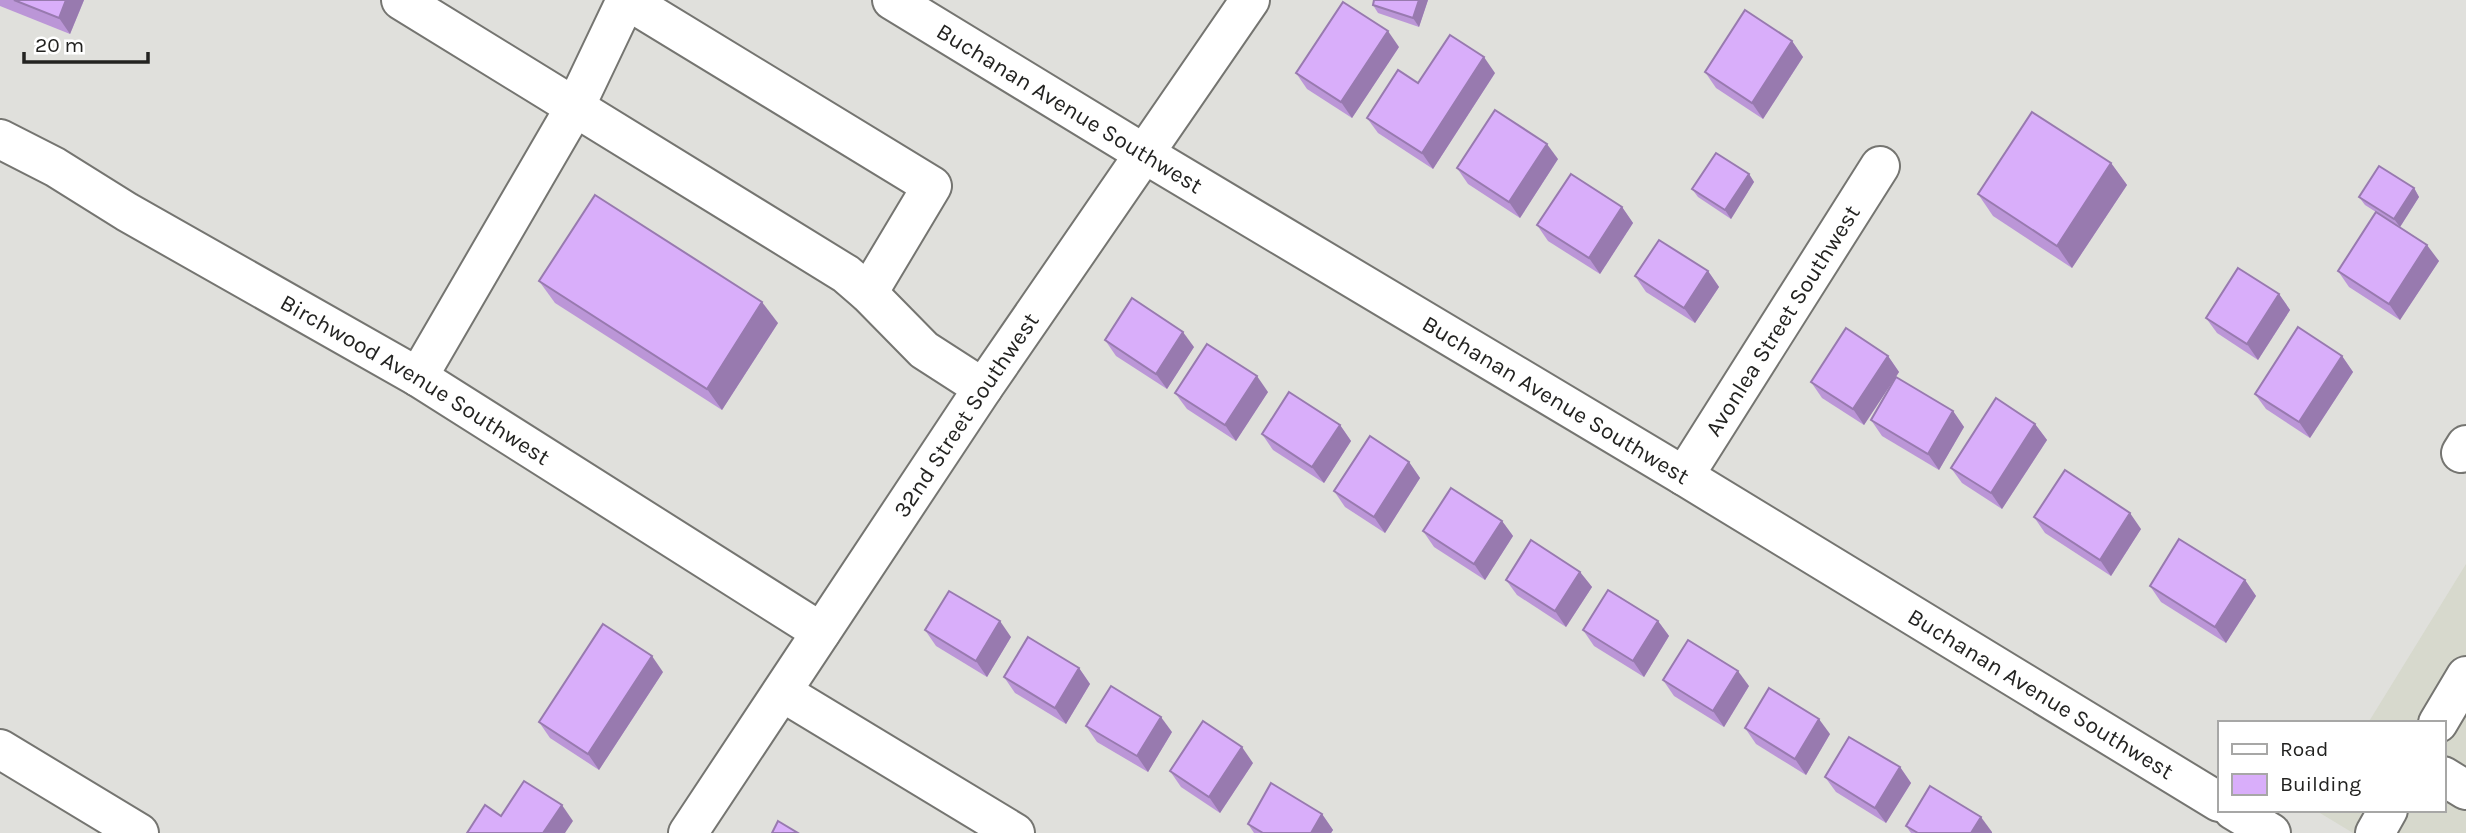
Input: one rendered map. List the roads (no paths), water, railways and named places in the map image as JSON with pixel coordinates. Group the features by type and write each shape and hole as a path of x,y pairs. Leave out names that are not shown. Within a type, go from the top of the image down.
{"street":[{"path":"401,0 846,274 868,292 924,350 983,387"},
{"path":"418,377 575,107 626,0 932,186 868,292"},
{"name":"Buchanan Avenue Southwest","path":"892,0 1685,476 2218,801"},
{"name":"32nd Street Southwest","path":"688,833 983,387 1250,0"},
{"name":"Birchwood Avenue Southwest","path":"0,139 55,167 127,212 418,377 821,632"},
{"name":"Avonlea Street Southwest","path":"1685,476 1880,166"},
{"path":"2439,721 2466,676"},
{"path":"782,692 1015,833"},
{"path":"0,749 139,833"},
{"path":"2445,777 2466,790"},
{"path":"2236,812 2271,833"},
{"path":"2375,833 2387,812"}]}
